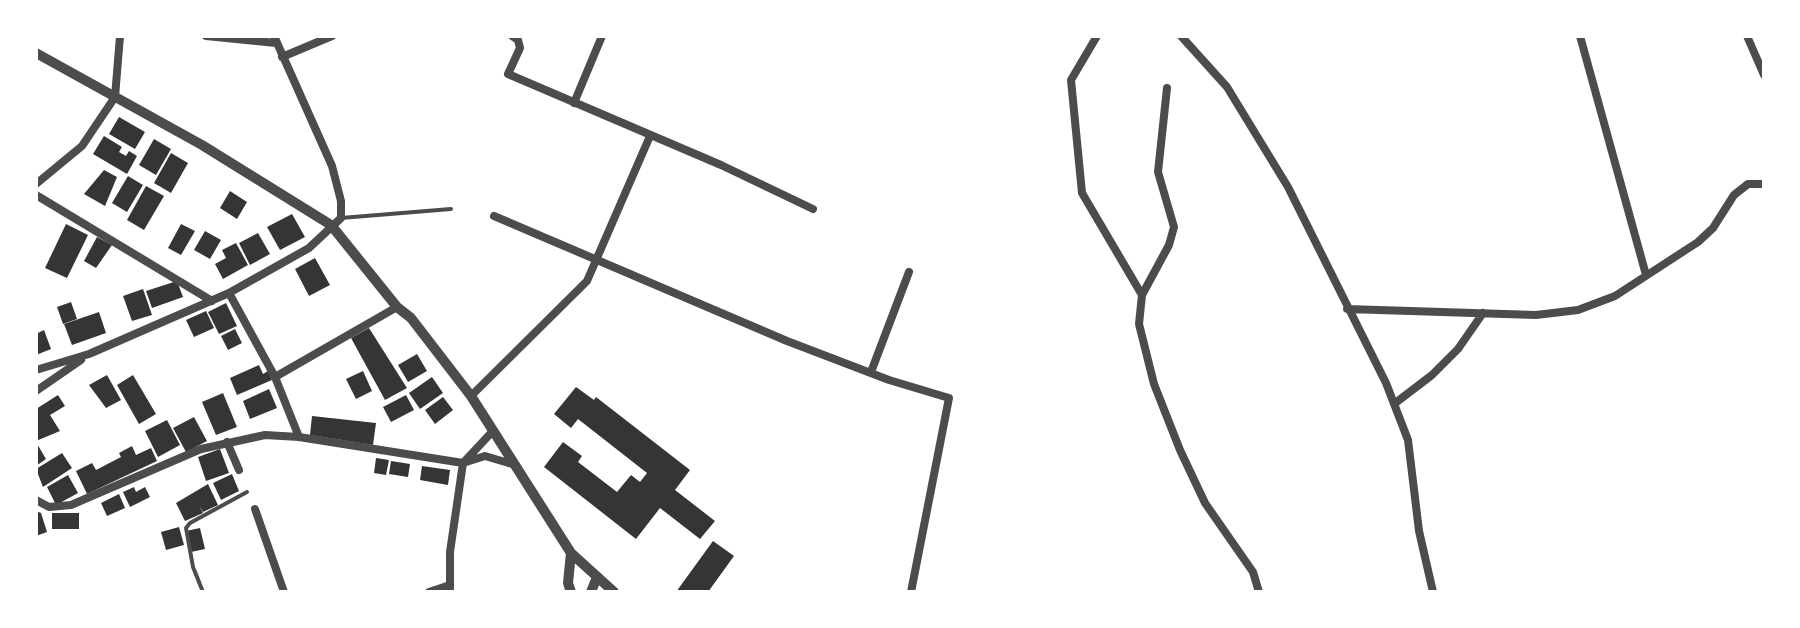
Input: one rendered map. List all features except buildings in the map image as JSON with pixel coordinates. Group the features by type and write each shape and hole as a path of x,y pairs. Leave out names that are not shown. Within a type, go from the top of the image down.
{"street":[{"path":"36,184 82,146 115,97 120,36"},
{"path":"36,370 89,354 229,293 309,248 341,218 341,201 332,166 275,39 206,36"},
{"path":"282,57 332,36"},
{"path":"512,36 518,40 520,48 508,74 813,209"},
{"path":"574,103 602,36"},
{"path":"1097,36 1071,80 1082,193 1142,295"},
{"path":"1181,36 1235,99 1288,187 1394,404 1408,440 1419,531 1433,592"},
{"path":"1580,36 1646,275"},
{"path":"1747,36 1764,75"},
{"path":"36,53 202,145 331,225 397,307 411,318 471,396 571,553 614,592"},
{"path":"1167,88 1158,172 1174,227 1169,245 1142,295 1139,324 1154,384 1205,503 1253,572 1259,592"},
{"path":"471,396 587,281 599,260 650,136"},
{"path":"1347,309 1536,315 1578,310 1615,296 1698,242 1713,228 1734,195 1748,184 1764,184"},
{"path":"36,195 212,301"},
{"path":"494,216 871,372 949,398 911,592"},
{"path":"871,372 909,272"},
{"path":"229,293 275,377 299,437"},
{"path":"275,377 397,307"},
{"path":"1394,404 1432,375 1458,349 1483,313"},
{"path":"36,391 89,354"},
{"path":"429,592 450,588 450,552 463,463 492,432"},
{"path":"36,500 49,507 71,505 141,473 227,442 265,435 299,437 463,463 485,456 512,464"},
{"path":"227,442 239,470"},
{"path":"255,509 284,592"},
{"path":"571,553 568,583 571,592"},
{"path":"591,592 597,577"}],"lane":[{"path":"341,218 451,209"},
{"path":"203,592 193,567 186,528 247,492"}]}
